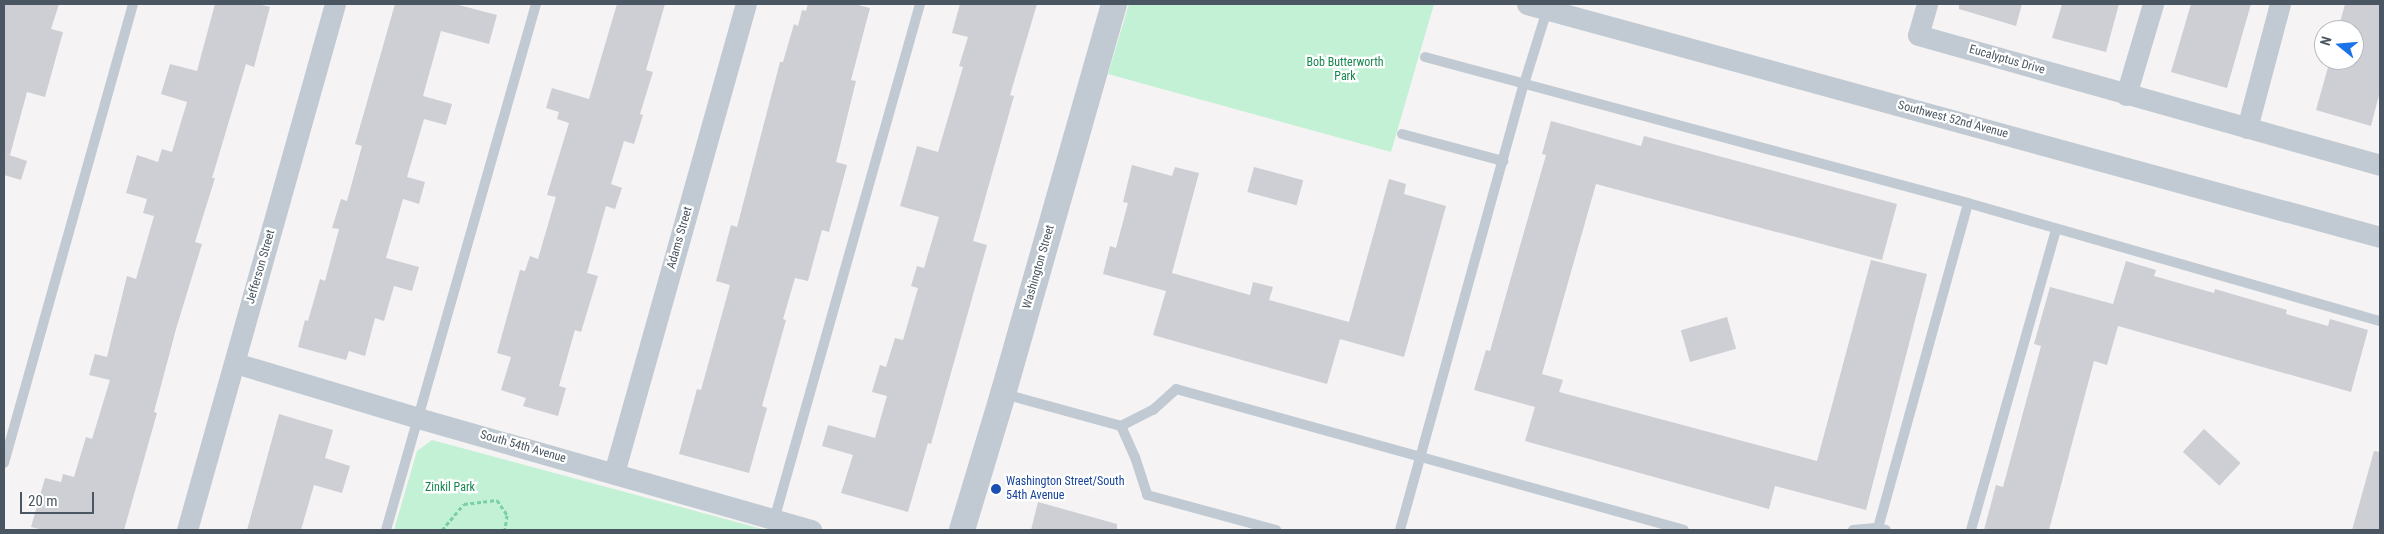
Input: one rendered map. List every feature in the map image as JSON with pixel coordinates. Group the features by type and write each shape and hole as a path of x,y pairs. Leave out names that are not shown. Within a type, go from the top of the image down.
{"street":[{"name":"Jefferson Street","path":"187,530 335,4"},
{"name":"Adams Street","path":"614,473 746,4"},
{"name":"Washington Street","path":"962,530 1003,394 1114,4"},
{"name":"Southwest 52nd Avenue","path":"1527,4 2380,237"},
{"name":"Eucalyptus Drive","path":"1927,4 1918,35 2380,165"},
{"path":"2126,95 2153,4"},
{"path":"2247,128 2280,4"},
{"name":"South 54th Avenue","path":"235,363 418,418 811,530"}],"lane":[{"path":"4,463 133,4"},
{"path":"386,530 536,4"},
{"path":"774,520 920,4"},
{"path":"1400,530 1524,84 1547,10"},
{"path":"1425,57 1968,203 2380,321"},
{"path":"1402,134 1503,161"},
{"path":"1853,530 1882,529 1968,203"},
{"path":"1971,530 2056,229"},
{"path":"1003,394 1121,426 1153,410 1176,389 1684,530"},
{"path":"1121,426 1135,457 1147,495 1276,530"}],"path":[{"path":"442,530 464,504 497,500 507,515 505,530"}],"green space":[{"name":"Bob Butterworth Park","path":"1129,4 1434,4 1391,152 1108,74"},
{"name":"Zinkil Park","path":"432,440 766,530 394,530 417,451"}],"building":[{"path":"4,4 59,4 51,29 63,32 45,97 27,92 10,155 6,154 27,161 21,180 4,175"},
{"path":"215,4 258,4 270,7 254,67 246,64 212,178 215,178 195,242 202,244 176,329 154,412 157,413 124,530 43,530 31,527 45,478 61,482 63,474 74,477 86,437 92,439 110,380 89,375 95,354 107,357 127,276 136,279 154,216 143,213 147,199 126,193 137,155 158,162 162,149 172,152 187,102 161,94 170,64 197,71"},
{"path":"395,4 455,4 497,15 489,44 441,31 423,96 452,104 446,125 424,119 407,177 425,182 419,204 403,199 386,258 419,267 412,291 394,286 384,321 375,318 365,356 349,351 346,360 298,347 305,320 308,321 320,279 325,281 339,229 332,228 341,199 347,201 362,146 355,144"},
{"path":"617,4 665,4 646,70 653,72 640,114 643,115 634,144 624,141 611,184 622,188 615,209 606,206 587,273 598,276 581,332 575,330 559,386 566,388 558,416 523,406 526,398 501,390 511,357 497,353 520,270 525,271 530,256 538,259 556,197 547,195 569,123 557,119 559,112 546,108 552,88 589,99"},
{"path":"808,4 854,4 870,8 851,80 856,81 836,162 847,165 829,232 822,230 808,281 795,278 783,319 786,320 762,406 767,408 749,473 679,454 697,389 701,390 730,285 716,281 731,225 737,227 780,62 783,62 794,24 798,26 802,10 806,11"},
{"path":"960,4 1037,4 1010,95 1014,96 973,241 987,245 931,444 928,443 908,512 841,493 853,455 822,446 828,425 875,438 887,396 872,392 880,365 886,367 895,338 903,340 918,288 911,286 917,266 924,268 939,217 900,206 917,146 938,152 963,67 959,66 968,37 952,33"},
{"path":"1959,4 2022,4 2016,26 1959,9"},
{"path":"2062,4 2119,4 2106,52 2052,38"},
{"path":"2191,4 2251,4 2227,88 2171,72"},
{"path":"2345,4 2380,4 2380,91 2371,126 2316,110 2327,70 2364,70 2364,20 2341,20"},
{"path":"1551,121 1641,146 1644,136 1897,204 1882,260 1596,184 1542,374 1563,380 1559,392 1817,461 1871,260 1927,274 1866,510 1775,486 1769,509 1525,441 1535,407 1474,390 1486,350 1490,351 1546,155 1542,154"},
{"path":"1132,165 1172,176 1175,167 1199,173 1172,273 1250,295 1253,282 1273,287 1269,300 1349,322 1389,179 1406,184 1404,194 1446,206 1404,357 1340,339 1327,384 1153,335 1166,291 1103,274 1110,246 1116,248 1128,203 1123,202"},
{"path":"1254,167 1303,180 1297,205 1247,192"},
{"path":"2126,261 2156,270 2154,276 2214,293 2215,289 2287,310 2286,314 2328,326 2330,319 2368,330 2351,392 2118,326 2107,365 2094,361 2049,530 1984,530 1996,485 2003,487 2041,346 2034,344 2050,287 2113,304"},
{"path":"1727,317 1736,349 1690,362 1681,330"},
{"path":"279,414 333,430 325,458 350,466 342,493 314,485 301,530 247,530"},
{"path":"2204,429 2241,463 2219,486 2183,452"},
{"path":"2374,451 2380,452 2380,530 2352,530"},
{"path":"1038,502 1117,524 1117,530 1031,530"}],"place":[{"name":"Washington Street/South 54th Avenue","path":"996,489"}]}
